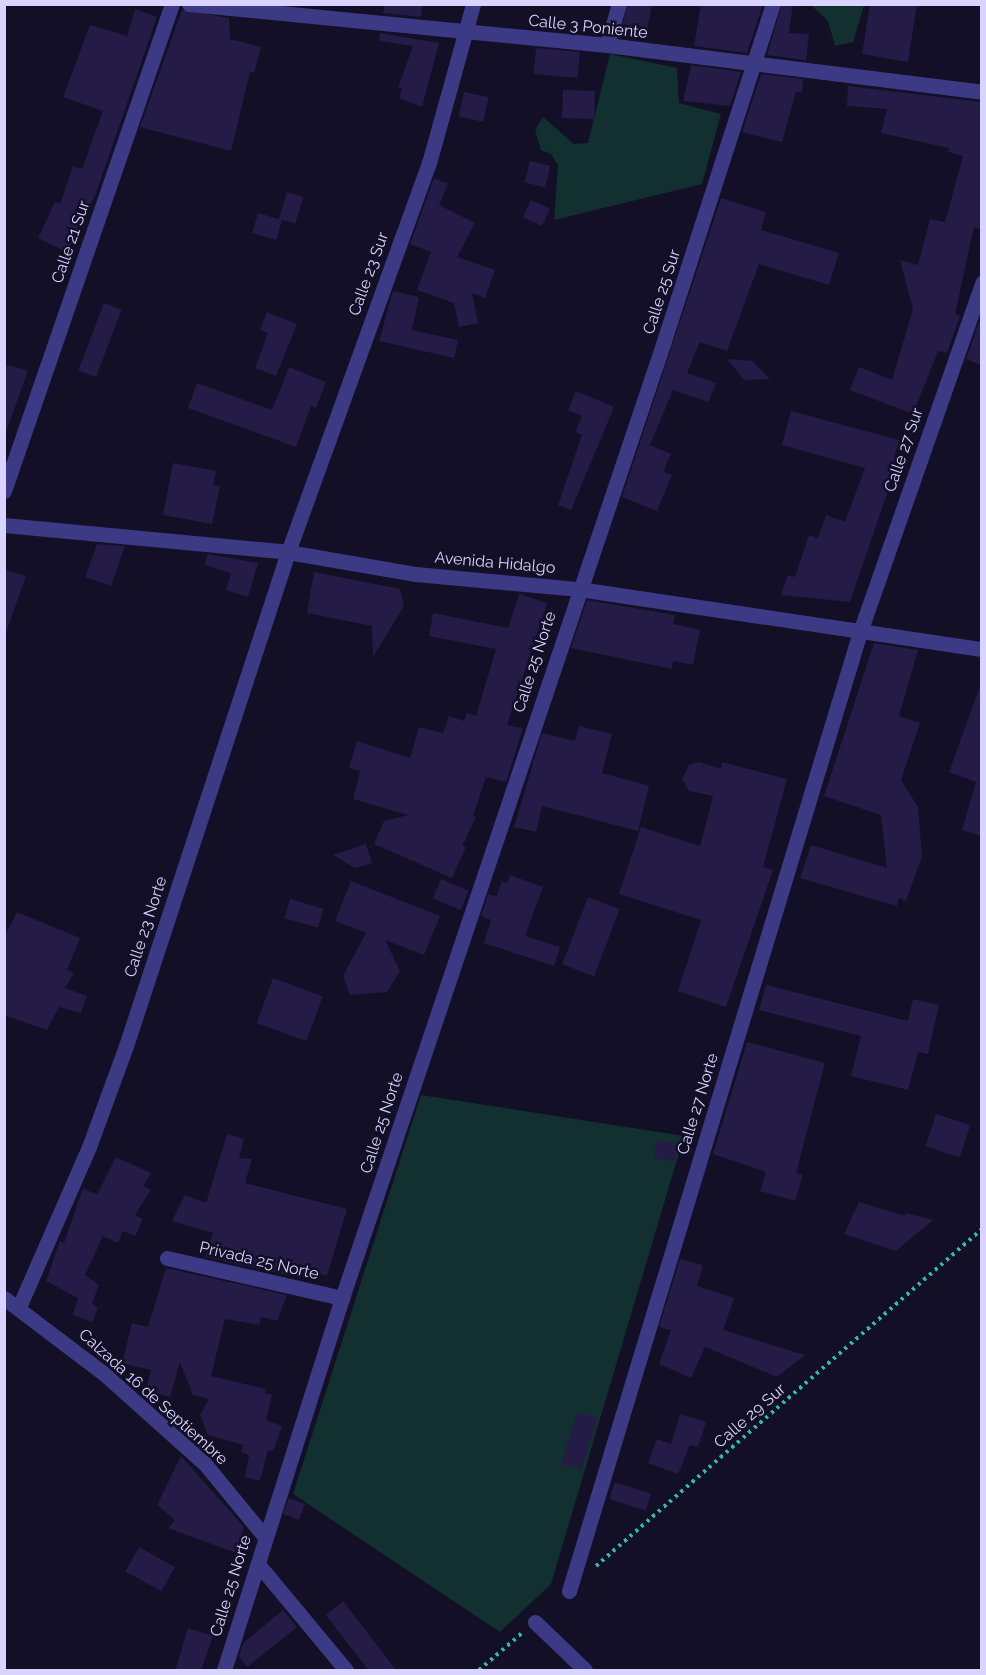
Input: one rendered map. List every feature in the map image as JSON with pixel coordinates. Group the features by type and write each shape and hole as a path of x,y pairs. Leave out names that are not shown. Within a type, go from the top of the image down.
{"street":[{"name":"Calle 21 Sur","path":"4,491 172,4"},
{"name":"Calle 3 Poniente","path":"189,4 465,34 607,45 981,92"},
{"name":"Calle 23 Sur","path":"288,552 429,163 473,4"},
{"path":"607,45 620,4"},
{"name":"Calle 25 Sur","path":"579,589 755,65 773,4"},
{"name":"Calle 27 Sur","path":"861,629 981,283"},
{"name":"Avenida Hidalgo","path":"4,525 288,552 416,574 579,589 861,629 981,649"},
{"name":"Calle 23 Norte","path":"19,1306 89,1147 126,1046 288,552"},
{"name":"Calle 25 Norte","path":"224,1671 342,1298 579,589"},
{"name":"Calle 27 Norte","path":"569,1591 861,629"},
{"name":"Privada 25 Norte","path":"167,1258 342,1298"},
{"name":"Calzada 16 de Septiembre","path":"4,1298 19,1306 102,1372 205,1464 265,1537"},
{"path":"258,1564 346,1671"},
{"path":"535,1622 585,1671"}],"path":[{"name":"Calle 29 Sur","path":"569,1591 981,1229"},
{"path":"479,1671 535,1622"}],"green space":[{"path":"811,5 864,5 853,42 835,46 828,21"},
{"path":"610,54 677,68 679,103 721,114 702,184 554,220 558,165 551,154 541,150 535,130 543,117 574,144 588,143"},
{"path":"421,1095 684,1136 551,1584 500,1632 293,1494"}],"building":[{"path":"385,4 423,4 421,17 383,13"},
{"path":"628,4 652,4 647,31 622,27"},
{"path":"701,4 763,4 747,53 694,46"},
{"path":"782,4 793,4 789,33 809,34 806,60 767,55"},
{"path":"870,4 917,4 908,62 862,54"},
{"path":"135,9 157,17 96,193 67,252 38,238 55,202 60,204 73,166 82,169 103,111 63,97 90,25 127,36"},
{"path":"182,10 229,18 230,39 261,47 254,73 250,72 231,151 140,127"},
{"path":"380,33 439,43 422,107 399,98 402,88 398,87 413,46 379,41"},
{"path":"536,48 580,52 578,78 534,74"},
{"path":"691,65 741,72 730,106 683,101"},
{"path":"761,74 803,79 802,92 796,92 782,142 742,132"},
{"path":"848,86 981,102 981,230 974,227 955,314 960,316 947,353 938,351 913,414 850,390 859,367 892,380 913,309 900,260 918,265 930,219 945,222 963,156 948,152 949,148 881,133 887,109 847,106"},
{"path":"563,90 595,91 594,119 562,118"},
{"path":"464,92 488,97 483,122 459,116"},
{"path":"530,161 550,166 545,187 525,182"},
{"path":"434,178 448,184 439,205 475,223 457,257 495,270 485,298 472,293 478,323 459,327 454,303 417,290 431,252 410,244"},
{"path":"287,192 303,197 295,224 279,219"},
{"path":"721,198 766,212 761,230 839,253 829,285 759,264 727,351 700,342 687,373 716,383 708,402 673,390 650,445 671,454 663,472 672,475 657,511 622,497"},
{"path":"531,200 550,209 542,226 523,217"},
{"path":"258,213 282,220 276,240 252,233"},
{"path":"393,291 419,297 412,330 458,340 454,358 379,341"},
{"path":"104,303 122,310 96,377 78,370"},
{"path":"267,312 297,324 276,376 255,368 268,333 260,330"},
{"path":"979,322 981,323 981,365 966,359"},
{"path":"727,359 752,361 770,379 744,380"},
{"path":"4,364 28,371 7,429 4,429"},
{"path":"289,367 326,382 316,408 311,406 296,447 188,408 197,383 272,410"},
{"path":"576,391 614,407 571,510 558,505 582,435 575,432 582,416 568,410"},
{"path":"791,411 899,440 888,481 891,482 850,602 781,595 788,575 795,577 809,535 818,538 826,515 845,522 865,468 782,445"},
{"path":"173,463 216,471 213,485 220,486 212,524 163,515"},
{"path":"97,544 125,546 111,586 85,577"},
{"path":"208,554 258,563 248,597 226,590 231,573 205,565"},
{"path":"4,570 26,576 7,630 4,630"},
{"path":"314,572 400,589 404,606 373,657 372,626 307,613"},
{"path":"519,594 547,603 507,725 523,728 506,782 486,777 473,816 476,817 462,846 466,847 452,878 374,844 384,821 408,815 353,799 360,771 349,768 357,741 410,758 419,727 443,733 449,716 464,721 467,713 476,716 496,649 429,636 433,613 508,628"},
{"path":"587,600 675,615 673,624 700,630 693,665 673,661 672,669 571,648"},
{"path":"874,643 918,650 899,716 920,723 901,780 918,807 922,856 906,901 899,898 897,906 800,878 811,845 887,868 881,815 824,796"},
{"path":"979,689 981,689 981,836 962,830 976,782 949,772"},
{"path":"579,726 612,734 602,773 649,786 638,831 542,806 536,832 514,827 542,733 575,741"},
{"path":"699,762 721,769 722,762 787,779 763,867 773,870 726,1007 678,991 701,920 619,894 641,827 700,846 713,796 689,791 682,779 689,765"},
{"path":"366,844 372,863 355,868 333,855"},
{"path":"510,875 543,887 525,936 560,947 554,966 484,943 491,920 481,916 488,894 496,897 502,881 507,883"},
{"path":"441,879 469,891 460,910 433,898"},
{"path":"351,881 440,916 424,955 385,940 400,971 387,992 350,995 343,976 366,933 335,921"},
{"path":"588,897 620,909 594,976 562,964"},
{"path":"290,899 324,909 318,928 284,918"},
{"path":"17,912 80,938 67,970 74,973 65,988 87,996 81,1013 59,1007 47,1030 4,1015 4,938"},
{"path":"273,978 323,996 306,1041 257,1023"},
{"path":"766,985 908,1021 913,999 939,1005 928,1054 918,1052 908,1090 851,1076 861,1036 759,1010"},
{"path":"747,1042 825,1063 796,1173 803,1175 795,1201 760,1191 766,1172 713,1154"},
{"path":"936,1114 970,1125 960,1157 925,1146"},
{"path":"227,1134 244,1139 239,1158 252,1159 245,1183 347,1209 327,1276 294,1266 291,1276 205,1257 213,1233 172,1221 185,1195 206,1203"},
{"path":"657,1140 678,1144 674,1162 654,1158"},
{"path":"116,1157 151,1173 143,1186 151,1190 135,1215 143,1219 135,1236 123,1231 118,1243 103,1236 85,1275 99,1285 92,1304 98,1308 92,1322 73,1315 78,1298 46,1281 60,1241 64,1243 83,1188 97,1195"},
{"path":"859,1202 905,1216 906,1213 933,1220 896,1251 844,1234"},
{"path":"680,1259 703,1265 697,1286 734,1298 723,1330 805,1355 777,1377 705,1347 691,1378 659,1364 671,1330 659,1327"},
{"path":"166,1268 287,1295 277,1321 261,1317 259,1325 225,1319 211,1376 266,1389 265,1393 272,1395 266,1420 282,1426 273,1451 268,1450 260,1481 245,1477 249,1455 241,1452 243,1445 208,1435 200,1415 209,1399 193,1395 180,1362 170,1397 146,1390 151,1370 122,1363 132,1323 148,1327"},
{"path":"577,1412 597,1418 581,1470 561,1464"},
{"path":"680,1414 706,1422 698,1447 690,1445 678,1474 648,1463 657,1439 671,1444"},
{"path":"181,1456 244,1527 236,1553 168,1528 175,1520 157,1505"},
{"path":"615,1482 651,1494 646,1511 609,1499"},
{"path":"289,1498 305,1504 299,1520 283,1514"},
{"path":"139,1547 175,1567 161,1591 125,1571"},
{"path":"343,1601 397,1671 369,1671 326,1615"},
{"path":"283,1610 297,1627 247,1667 239,1656 243,1643"},
{"path":"188,1628 213,1636 201,1671 175,1671"}]}
